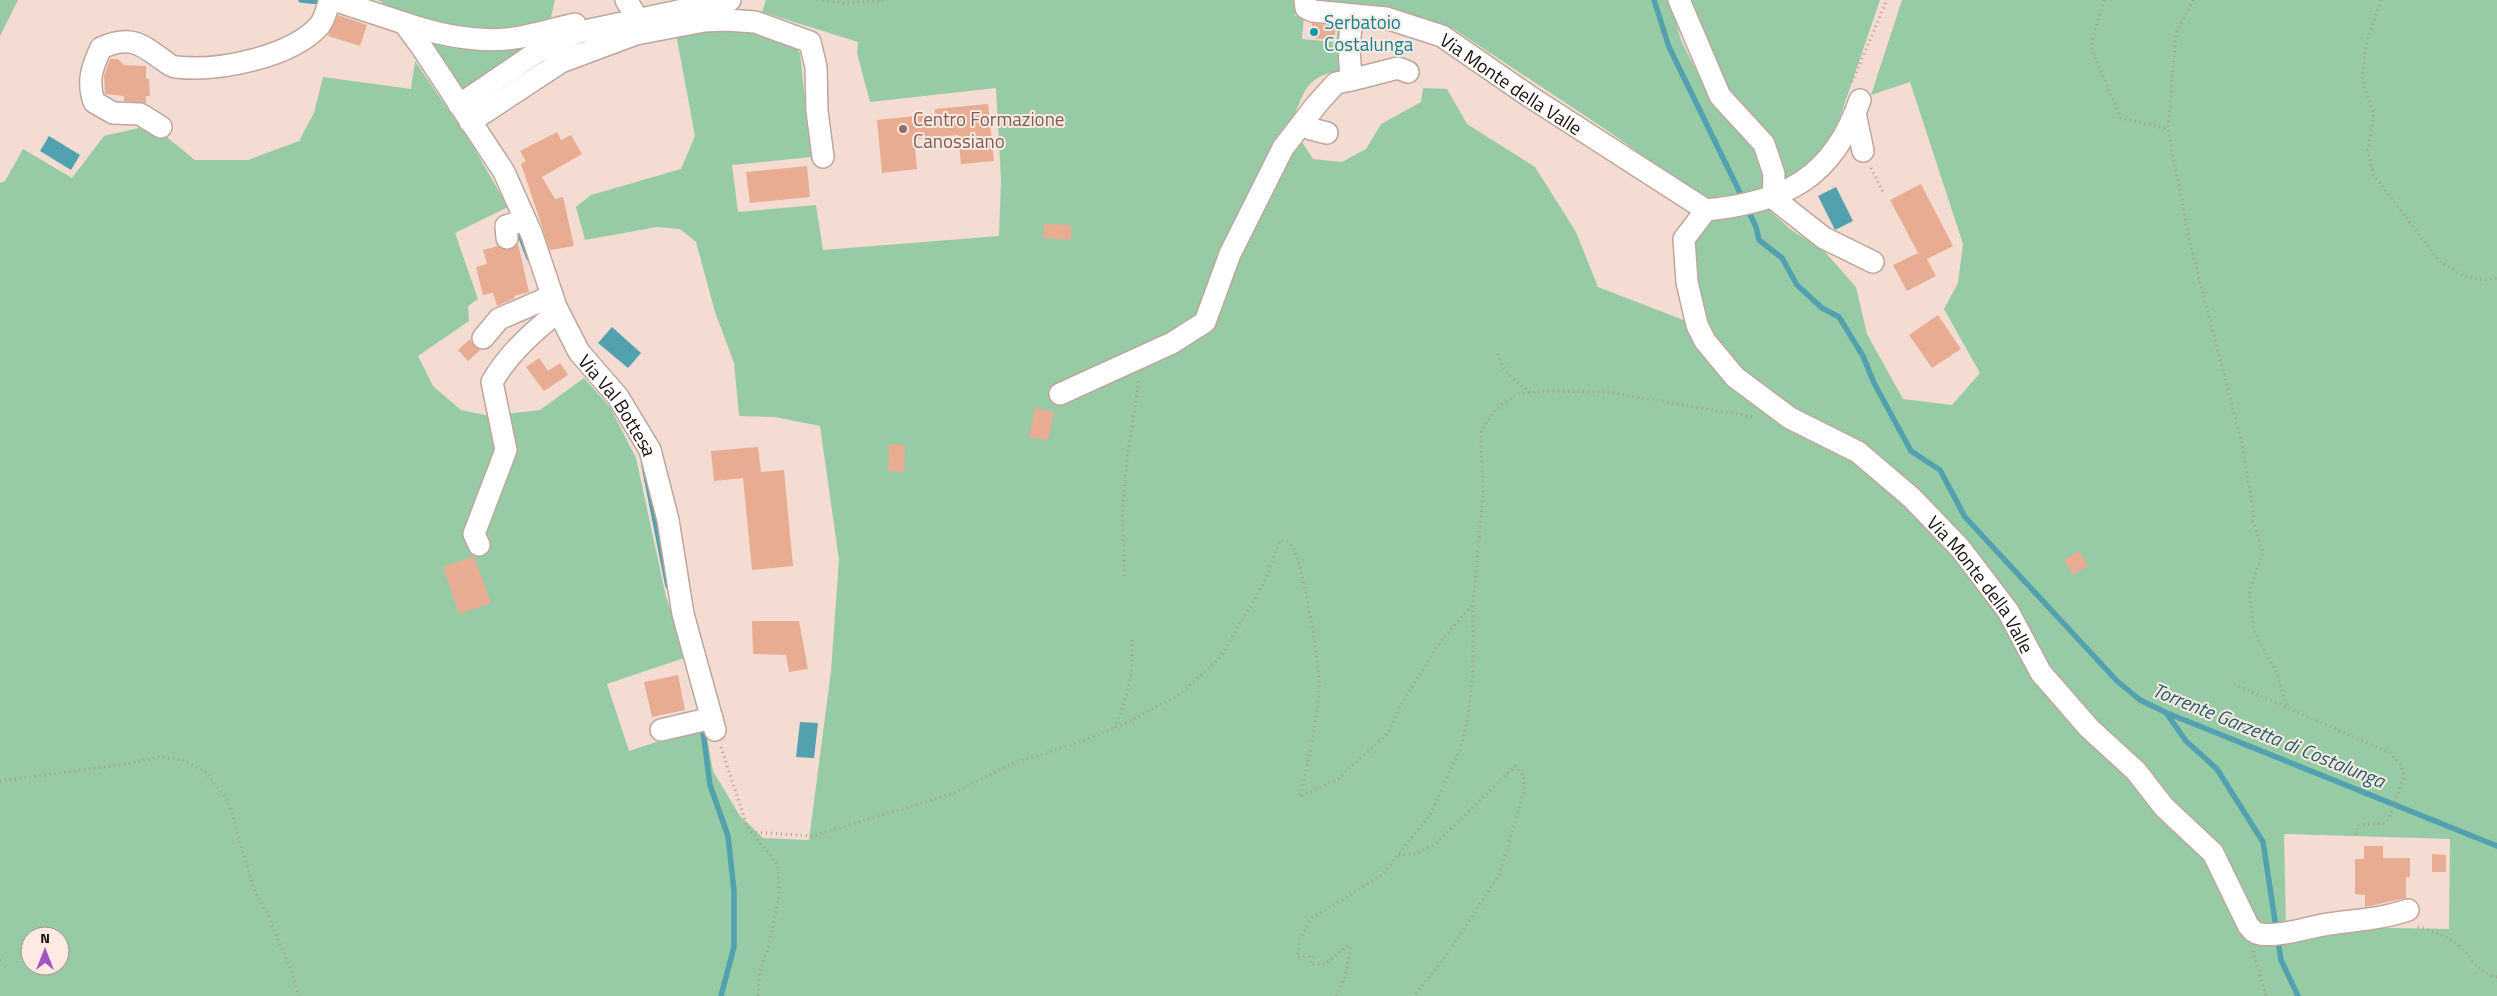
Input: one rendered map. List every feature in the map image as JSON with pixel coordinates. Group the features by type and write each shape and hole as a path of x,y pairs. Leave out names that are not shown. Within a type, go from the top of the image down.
{"street":[{"path":"161,127 140,114 113,113 94,102 90,88 91,71 101,48 116,41 137,42 174,68 224,66 265,57 304,39 321,24 332,0 427,31 481,40 508,39 630,5 671,1"},
{"path":"465,113 537,52 580,32 730,0"},
{"path":"1679,0 1720,96 1764,144 1774,174 1755,202"},
{"name":"Via Monte della Valle","path":"1306,10 1386,18 1442,36 1529,96 1706,210 1684,239 1688,282 1697,324 1705,341 1735,377 1790,418 1858,452 1912,498 1960,548 2008,611 2041,673 2089,728 2136,771 2164,807 2212,853 2248,925 2254,932 2261,934"},
{"path":"1351,80 1349,47 1352,16"},
{"path":"465,113 560,62 636,34 682,24 726,20 755,22 810,42 816,67 817,111 823,157"},
{"name":"Via Val Bottesa","path":"404,23 504,172 525,220 558,311 579,352 618,396 650,450 668,520 683,614 707,724"},
{"path":"1060,394 1172,344 1205,322 1230,254 1256,200 1284,148 1303,122 1336,83 1398,68 1408,72"},
{"path":"1706,210 1755,202 1817,172 1838,147 1854,101"},
{"path":"1854,101 1863,151"},
{"path":"1303,122 1311,129 1327,133"},
{"path":"1755,202 1873,262"},
{"path":"507,238 506,226 525,220"},
{"path":"483,338 499,319 558,311"},
{"path":"536,342 558,311"},
{"path":"479,545 474,534 506,450 492,382 500,367 534,330 558,311"},
{"path":"661,730 707,724"},
{"path":"2261,934 2382,918 2408,910"}],"path":[{"path":"823,0 845,3 884,0"},
{"path":"1854,101 1887,0"},
{"path":"2104,0 2091,42 2094,55 2121,118 2168,129"},
{"path":"2193,0 2176,33 2168,129 2190,242 2242,444 2253,521 2263,551 2249,592 2254,631 2277,673 2287,708"},
{"path":"2381,0 2366,45 2362,80 2374,114 2368,150 2373,174 2439,261 2464,276 2485,280 2497,278"},
{"path":"1863,151 1883,192"},
{"path":"1498,354 1500,364 1514,380 1530,392"},
{"path":"1124,576 1122,517 1127,458 1142,357"},
{"path":"1336,996 1344,976 1351,947 1347,946 1325,964 1312,965 1312,955 1298,958 1299,940 1312,918 1382,875 1431,813 1460,750 1468,718 1473,670 1473,604 1483,495 1482,429 1495,410 1516,394 1530,392 1606,392 1762,418 1790,418"},
{"path":"750,832 813,836 954,793 1011,764 1083,741 1114,728 1180,694 1219,659 1263,585 1273,561 1276,547 1280,541 1285,540 1291,545 1300,567 1314,636 1319,689 1314,736 1300,797 1338,780 1389,732 1400,706 1441,641 1473,604"},
{"path":"1114,728 1129,692 1133,660 1132,640"},
{"path":"2234,684 2390,753 2400,764 2404,776 2395,805 2385,823 2358,826 2356,836"},
{"path":"707,724 750,832 778,865 779,894 769,945 760,971 758,996"},
{"path":"0,781 159,758 183,760 206,772 228,801 255,892 267,913 293,975 299,996"},
{"path":"1398,855 1416,854 1435,844 1515,766 1523,775 1525,788 1499,875 1446,956 1414,996"},
{"path":"2382,918 2426,928 2458,946 2485,975 2497,977"},
{"path":"2261,934 2253,950 2266,996"},
{"path":"0,960 5,961"}],"green space":[{"path":"0,0 18,0 0,36"},
{"path":"377,0 555,0 549,26 502,33 435,25 380,7 382,2"},
{"path":"766,0 1294,0 1295,16 1304,16 1302,39 1336,42 1339,20 1348,21 1348,69 1323,75 1315,80 1304,93 1291,125 1313,159 1342,162 1366,149 1381,124 1421,102 1423,88 1447,89 1467,124 1535,167 1576,232 1598,287 1686,321 1704,308 1693,261 1694,236 1712,219 1740,217 1768,209 1790,229 1825,252 1856,287 1867,334 1903,399 1952,405 1980,373 1944,309 1958,283 1963,244 1910,82 1871,95 1902,0 2497,0 2497,996 0,996 0,183 5,181 23,149 72,178 104,136 152,125 195,160 248,160 299,141 314,113 323,77 411,89 415,61 471,143 508,207 455,233 478,299 468,306 469,321 418,356 433,386 461,410 490,416 540,410 584,378 610,407 636,458 666,597 687,657 607,684 629,751 705,726 713,771 740,816 763,838 809,840 831,671 839,560 820,426 775,417 739,416 734,363 715,312 696,242 680,229 657,227 585,240 576,207 591,195 681,169 695,136 676,34 740,28 792,43 800,53 811,157 732,165 738,212 816,205 823,250 999,236 1001,180 996,88 870,102 857,53 858,42 762,12","holes":["2284,834 2450,839 2449,929 2286,926"]},
{"path":"1312,0 1669,0 1681,40 1710,99 1756,147 1767,191 1720,196 1705,200 1611,133 1454,29 1399,13"},
{"path":"1684,0 1880,0 1838,123 1816,160 1777,190 1725,92"},
{"path":"556,35 464,91 440,59 431,40"}],"water":[{"path":"49,136 80,155 71,170 40,151"},
{"path":"1836,187 1853,221 1835,230 1818,196"},
{"path":"612,327 641,353 628,368 598,343"},
{"path":"800,722 818,723 814,758 796,757"}],"building":[{"path":"338,15 367,25 360,46 328,36"},
{"path":"1312,23 1336,26 1334,40 1311,38"},
{"path":"110,59 118,59 124,65 146,66 146,79 149,79 150,96 146,96 146,103 124,101 124,96 105,94 104,76"},
{"path":"988,104 994,161 961,164 958,135 914,139 917,169 882,173 877,120 935,114 935,109"},
{"path":"557,132 561,140 571,135 582,154 542,177 555,199 563,197 574,246 550,250 521,164 526,161 520,151"},
{"path":"807,166 810,197 750,203 746,172"},
{"path":"1921,184 1953,246 1927,259 1936,276 1907,291 1893,265 1918,253 1890,200"},
{"path":"1044,224 1071,225 1071,240 1043,238"},
{"path":"518,244 529,292 514,296 515,298 497,306 493,293 483,295 476,267 487,264 483,250 498,246 509,250"},
{"path":"1938,315 1961,349 1932,368 1909,335"},
{"path":"470,339 475,347 480,350 468,361 458,350"},
{"path":"539,358 548,371 560,363 568,375 544,391 526,367"},
{"path":"1035,408 1054,412 1048,440 1029,437"},
{"path":"889,444 905,445 904,472 888,471"},
{"path":"758,447 761,472 784,470 793,566 752,570 743,478 714,481 711,451"},
{"path":"2079,551 2088,566 2073,575 2064,560"},
{"path":"474,556 491,603 459,614 443,567"},
{"path":"752,621 799,621 808,669 789,672 786,655 753,654"},
{"path":"678,675 685,710 652,717 644,682"},
{"path":"2364,846 2383,846 2383,858 2410,858 2410,877 2406,877 2406,898 2365,907 2365,895 2355,894 2355,859 2364,859"},
{"path":"2432,854 2446,855 2446,872 2432,872"}],"waterway":[{"path":"301,0 322,2"},
{"name":"Torrente Garzetta di Costalunga","path":"1654,0 1669,47 1743,199"},
{"name":"Torrente Garzetta di Costalunga","path":"1747,208 1756,227 1759,240 1782,258 1797,285 1822,308 1839,317 1863,356 1874,383 1911,451 1940,470 1965,517 2117,681 2140,700 2167,713 2497,846"},
{"path":"517,227 529,258"},
{"path":"644,465 668,586"},
{"path":"2167,714 2186,741 2217,769 2263,842 2281,960 2298,996"},
{"path":"702,724 710,785 728,836 734,891 734,947 721,996"}],"place":[{"name":"Serbatoio Costalunga","path":"1314,32"},
{"name":"Centro Formazione Canossiano","path":"903,129"}]}
